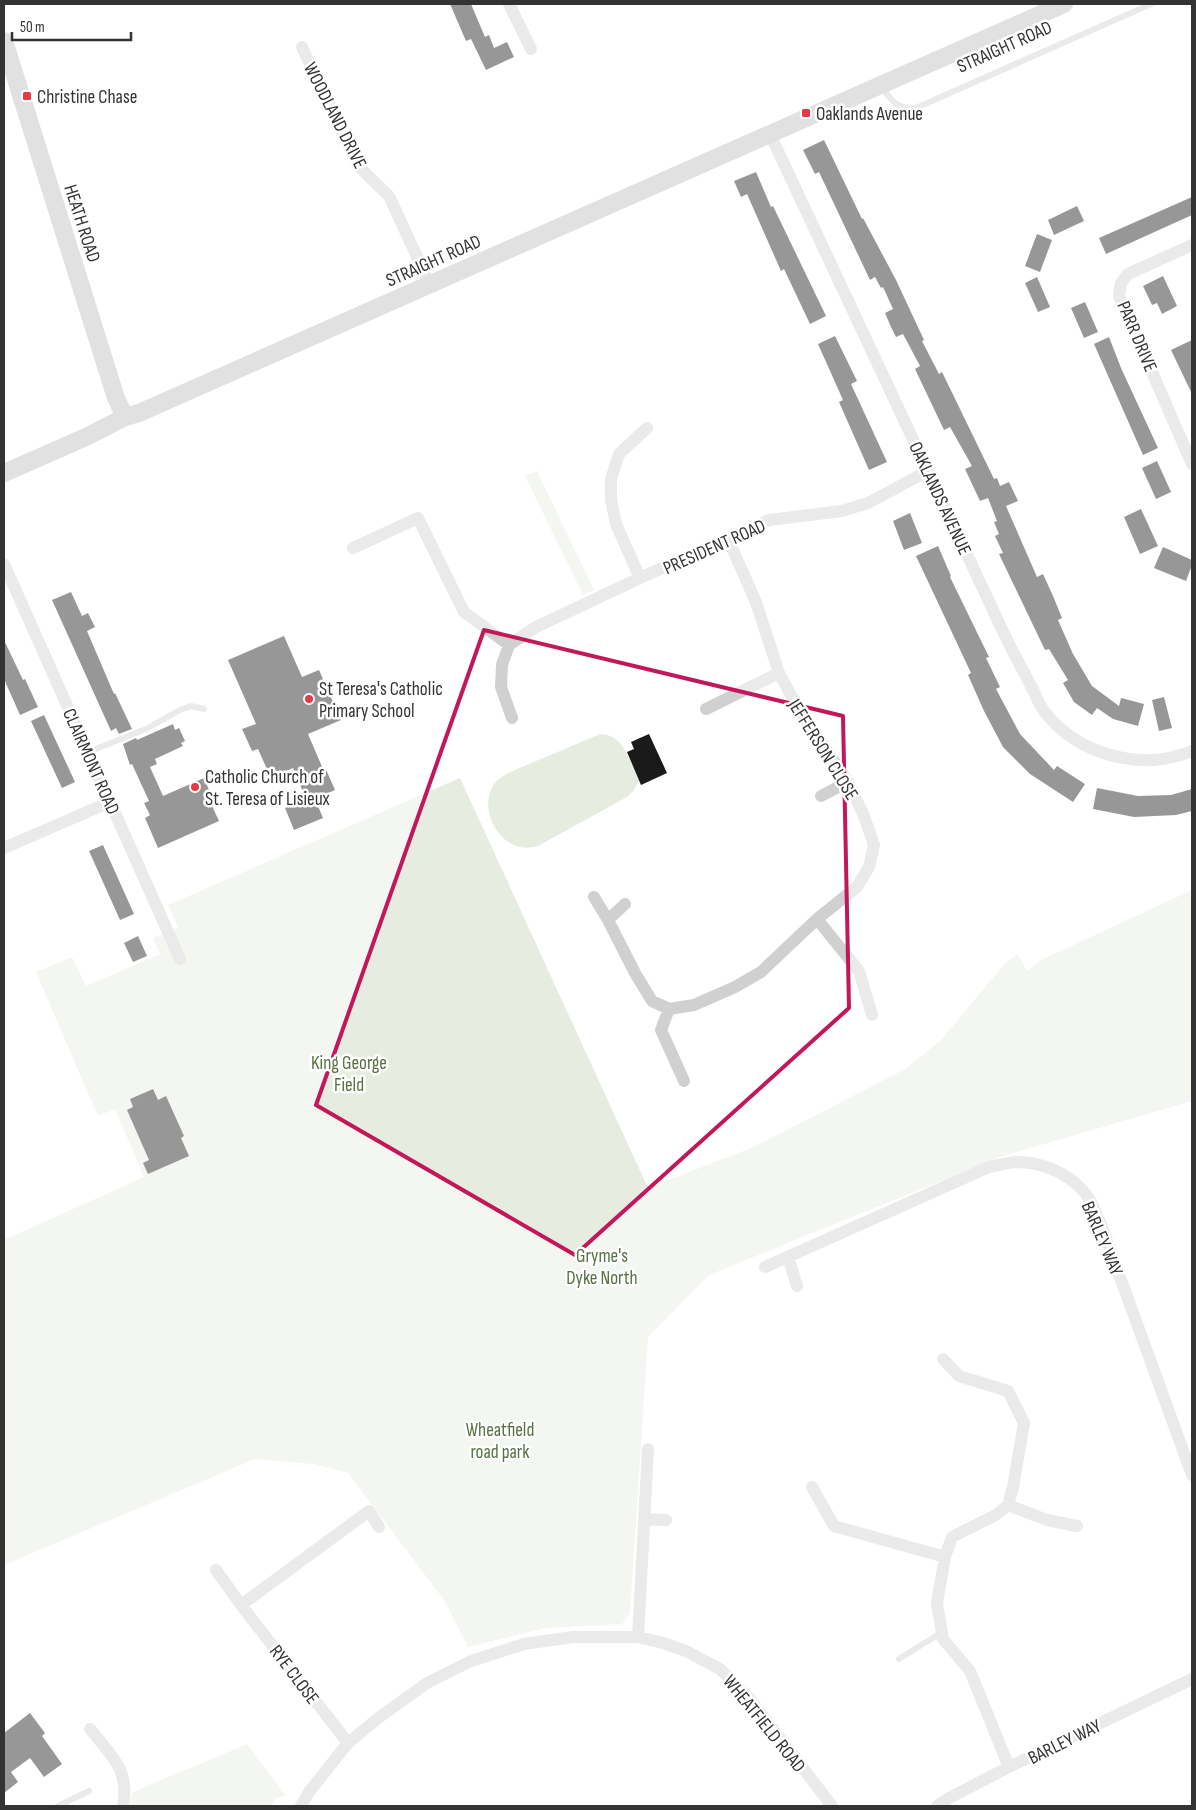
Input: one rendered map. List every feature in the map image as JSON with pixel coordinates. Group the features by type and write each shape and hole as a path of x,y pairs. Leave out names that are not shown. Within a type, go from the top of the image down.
{"street":[{"path":"509,4 531,49"},
{"name":"STRAIGHT ROAD","path":"4,474 125,417 140,413 1064,4"},
{"name":"HEATH ROAD","path":"4,42 110,380 125,417"},
{"name":"WOODLAND DRIVE","path":"302,48 358,166 389,196 430,285"},
{"name":"OAKLANDS AVENUE","path":"770,134 1007,640 1043,710 1063,732 1088,747 1116,757 1147,761 1180,756 1192,751"},
{"name":"PARR DRIVE","path":"1192,245 1128,274 1121,283 1119,296 1192,464"},
{"path":"640,578 616,524 610,500 618,454 647,428"},
{"name":"PRESIDENT ROAD","path":"509,645 534,628 769,520 842,510 868,503 928,471"},
{"path":"353,548 418,518 464,612 509,645 502,665 501,688 512,718"},
{"name":"JEFFERSON CLOSE","path":"669,1009 694,1005 735,987 761,972 818,919 858,888 869,867 874,844 864,816 848,782 797,706 779,673 756,602 728,539"},
{"name":"CLAIRMONT ROAD","path":"4,564 180,959"},
{"path":"706,709 779,673"},
{"path":"821,796 848,782"},
{"path":"4,848 110,802"},
{"path":"594,897 608,920 634,973 652,1002 669,1009 661,1030 684,1081"},
{"path":"608,920 625,904"},
{"path":"818,919 860,971 872,1015"},
{"name":"BARLEY WAY","path":"765,1267 989,1166 1020,1162 1048,1167 1074,1184 1090,1200 1192,1475"},
{"path":"788,1257 797,1286"},
{"path":"943,1359 959,1376 1008,1391 1024,1424 1014,1487 1008,1505 996,1515 952,1538 945,1556 937,1603 943,1639 970,1671 1009,1767"},
{"path":"638,1637 648,1449"},
{"path":"812,1487 834,1526 945,1556"},
{"path":"1008,1505 1047,1520 1077,1526"},
{"path":"242,1605 369,1511 379,1527"},
{"path":"644,1519 666,1520"},
{"name":"RYE CLOSE","path":"216,1570 348,1744"},
{"name":"WHEATFIELD ROAD","path":"301,1806 309,1792 348,1744 377,1719 426,1683 471,1661 524,1644 572,1637 638,1637 686,1651 720,1669 749,1698 832,1806"},
{"name":"BARLEY WAY","path":"937,1806 1009,1767 1192,1680"},
{"path":"90,1729 117,1762 124,1777 125,1794 123,1806"}],"lane":[{"name":"STRAIGHT ROAD","path":"881,85 893,102 905,109 916,108 1152,4"},
{"path":"88,752 146,729 180,710 191,706 204,709"},
{"path":"899,1659 942,1632"},
{"path":"58,1806 89,1792"}],"highlighted area":[{"path":"484,630 843,716 849,1008 575,1255 316,1105"}],"green space":[{"path":"537,471 594,590 583,595 525,476"},
{"path":"600,734 608,735 615,739 625,750 639,780 634,790 627,797 538,846 525,848 514,845 504,839 496,830 488,808 489,796 496,782 508,773"},
{"path":"460,778 648,1188 756,1146 905,1069 941,1040 1006,962 1018,954 1027,971 1041,960 1192,890 1192,1101 1003,1156 709,1275 648,1337 630,1613 622,1624 545,1628 468,1647 444,1600 348,1473 313,1464 255,1459 4,1565 4,1240 144,1177 115,1109 98,1116 36,972 72,957 86,986 160,954 153,938 178,927 168,905"},
{"path":"247,1744 286,1796 276,1798 271,1806 129,1806 133,1792"}],"building":[{"path":"450,4 471,4 485,37 489,35 494,48 507,42 514,57 486,70 471,39 466,41"},
{"path":"824,140 862,219 896,280 924,340 922,341 939,374 942,372 994,479 997,478 1000,486 1009,482 1018,501 1006,506 1037,577 1043,574 1053,596 1062,618 1058,620 1073,654 1092,686 1119,706 1121,698 1144,704 1138,726 1113,719 1097,708 1092,715 1074,702 1063,683 1068,680 1049,649 1045,650 999,554 1003,553 995,536 999,534 994,522 997,521 988,498 980,501 965,469 972,466 950,427 944,430 915,369 920,366 903,334 896,337 891,327 885,313 893,309 883,287 881,288 875,277 870,280 819,172 815,174 803,150"},
{"path":"756,172 771,207 773,206 826,316 810,324 784,269 781,271 747,194 741,197 734,181"},
{"path":"1192,197 1192,215 1106,254 1099,238"},
{"path":"1077,206 1084,221 1054,235 1048,220"},
{"path":"1037,234 1052,240 1040,272 1025,266"},
{"path":"1163,276 1177,306 1162,314 1157,303 1152,305 1143,286"},
{"path":"1037,277 1050,307 1038,312 1025,283"},
{"path":"1085,302 1098,332 1084,338 1071,308"},
{"path":"835,336 857,381 851,384 887,462 869,470 839,402 843,400 818,344"},
{"path":"1109,337 1121,368 1158,448 1143,455 1094,344"},
{"path":"1192,340 1192,394 1171,350"},
{"path":"1157,461 1171,492 1156,499 1142,468"},
{"path":"1141,509 1158,546 1140,554 1124,517"},
{"path":"910,513 922,543 904,550 893,521"},
{"path":"938,546 950,577 989,657 986,658 1000,687 996,689 1020,734 1054,770 1057,766 1085,784 1073,802 1030,774 1003,747 984,711 968,675 971,673 916,556"},
{"path":"1163,547 1192,560 1186,581 1154,568"},
{"path":"71,592 82,616 88,613 95,627 87,631 114,694 132,729 119,734 116,728 111,731 52,600"},
{"path":"284,636 302,677 319,670 341,720 308,734 323,769 325,767 335,790 315,799 323,818 294,830 285,808 306,799 293,768 271,778 258,749 252,751 242,729 256,724 228,660"},
{"path":"4,640 38,707 20,715 4,679"},
{"path":"1164,697 1172,728 1159,731 1152,700"},
{"path":"44,715 75,782 62,788 31,721"},
{"name":"Catholic Church of St. Teresa of Lisieux","path":"173,724 175,730 179,728 185,741 181,743 183,746 155,759 157,764 150,767 163,796 204,778 209,790 205,791 219,821 158,848 145,818 150,815 144,803 149,801 132,764 130,765 123,744"},
{"path":"649,734 667,773 641,785 627,752 634,749 631,742"},
{"path":"1097,788 1138,796 1171,795 1192,789 1192,811 1176,815 1134,817 1093,809"},
{"path":"103,845 134,914 120,920 89,851"},
{"path":"138,936 147,956 133,962 124,943"},
{"path":"153,1089 158,1100 166,1096 184,1136 181,1138 189,1156 148,1174 143,1163 149,1160 127,1110 133,1107 130,1099"},
{"path":"30,1713 45,1733 42,1736 62,1764 44,1777 30,1758 11,1772 18,1782 4,1793 4,1733"}],"place":[{"name":"Christine Chase","path":"27,96"},
{"name":"Oaklands Avenue","path":"806,113"},
{"name":"St Teresa's Catholic Primary School","path":"309,699"},
{"name":"Catholic Church of St. Teresa of Lisieux","path":"195,787"}],"park label":[{"name":"King George Field","path":"349,1073"},
{"name":"Gryme's Dyke North","path":"602,1266"},
{"name":"Wheatfield road park","path":"500,1440"}]}
